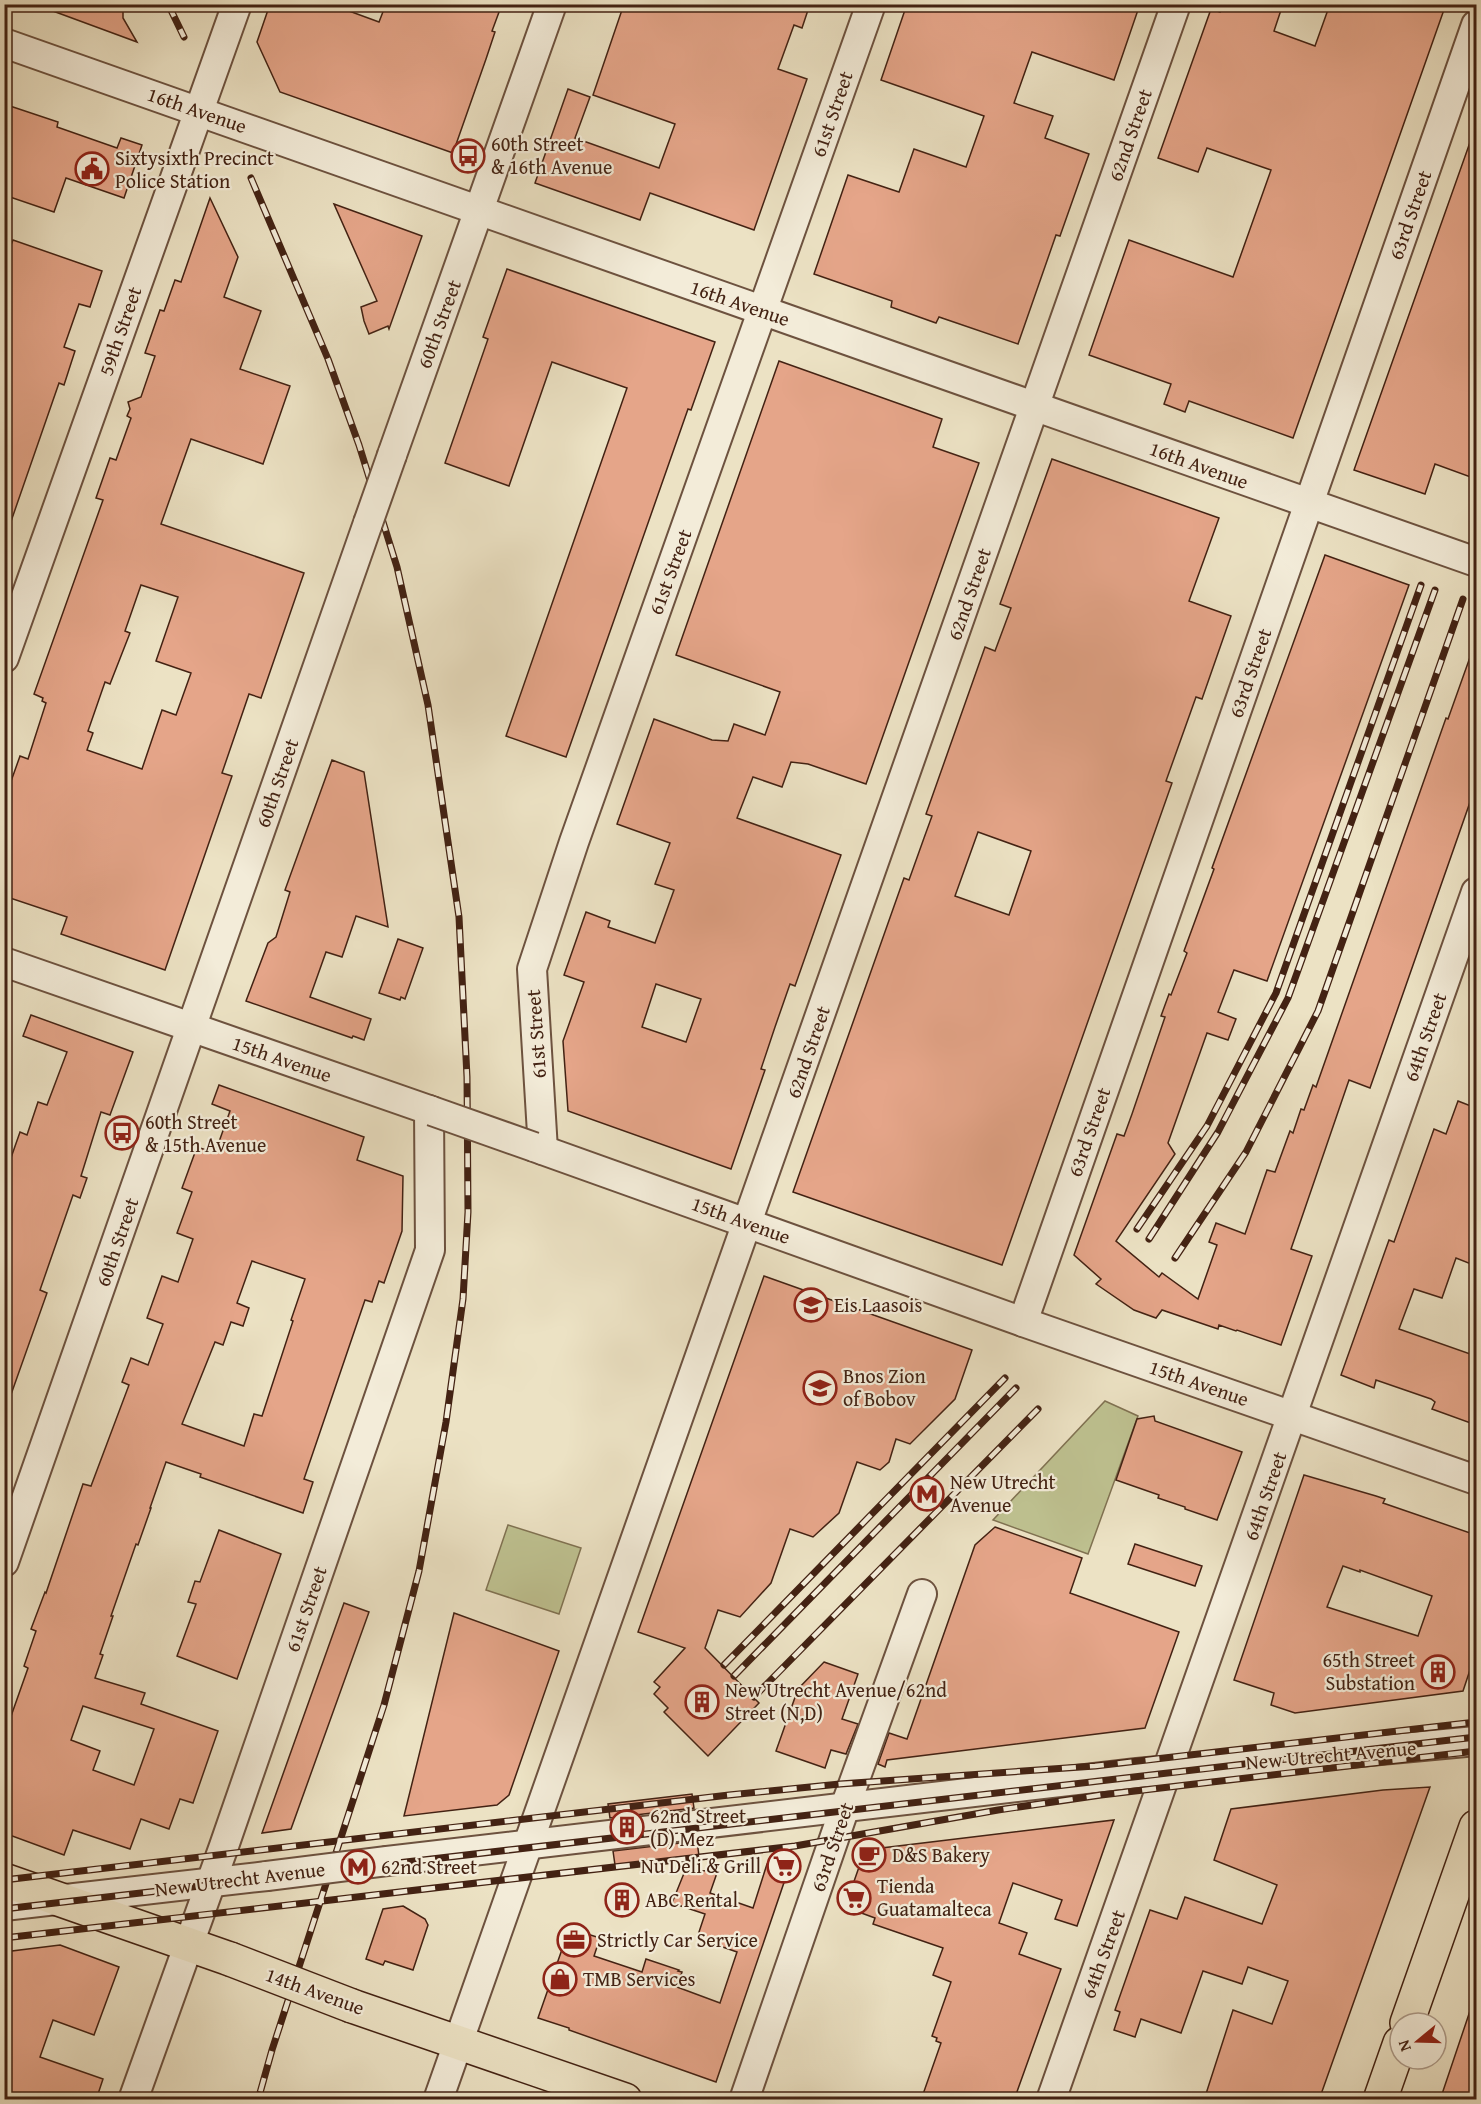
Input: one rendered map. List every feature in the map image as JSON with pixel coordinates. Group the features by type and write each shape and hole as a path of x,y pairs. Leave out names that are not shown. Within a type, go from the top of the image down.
{"main road":[{"path":"1411,2011 1476,1827"},
{"name":"14th Avenue","path":"4,1880 230,1959 352,2006 625,2100"},
{"path":"1380,2100 1390,2071"}],"street":[{"name":"59th Street","path":"4,658 237,4"},
{"name":"60th Street","path":"4,1562 552,4"},
{"name":"61st Street","path":"539,1148 532,969 578,832 871,4"},
{"name":"62nd Street","path":"438,2100 1176,4"},
{"name":"63rd Street","path":"1023,1322 1476,25"},
{"name":"16th Avenue","path":"4,44 1476,562"},
{"name":"64th Street","path":"1051,2100 1476,892"},
{"name":"15th Avenue","path":"4,962 539,1148 1023,1322 1476,1480"},
{"name":"61st Street","path":"133,2100 430,1250 430,1111"},
{"name":"63rd Street","path":"744,2100 845,1807 922,1594"},
{"name":"New Utrecht Avenue","path":"4,1906 1168,1770 1476,1741"}],"green space":[{"path":"1105,1401 1138,1416 1088,1554 993,1520"},
{"path":"508,1525 581,1548 559,1614 486,1590"}],"building":[{"path":"43,4 116,4 123,6 123,18 137,42 42,7"},
{"path":"270,4 330,4 379,22 386,4 502,4 492,31 495,32 453,153 280,92 257,42"},
{"path":"624,4 810,4 802,28 794,25 778,69 807,79 754,230 650,193 640,220 535,183 568,89 590,97 575,138 659,168 675,124 593,95"},
{"path":"907,4 1140,4 1114,80 1032,52 1014,103 1053,116 1045,138 1089,154 1060,236 1056,235 1018,344 939,317 936,323 891,307 892,301 814,274 848,175 899,192 914,149 966,167 984,116 881,80"},
{"path":"1223,4 1283,4 1274,31 1315,46 1330,4 1446,4 1293,438 1189,401 1185,412 1164,404 1171,384 1089,355 1129,240 1233,277 1271,170 1207,148 1198,172 1158,158 1211,9 1220,12"},
{"name":"Sixtysixth Precinct Police Station","path":"4,104 58,122 57,127 117,148 121,138 142,145 124,198 66,178 54,212 4,195"},
{"path":"1474,131 1476,132 1476,479 1435,464 1425,494 1354,470"},
{"path":"210,198 238,257 224,297 261,311 240,369 290,386 263,464 191,439 161,524 304,573 261,698 249,694 222,773 232,776 165,970 61,934 67,917 4,896 4,801 20,756 28,759 46,703 42,701 43,698 34,694 103,500 96,498 110,458 116,460 131,418 127,416 130,409 128,402 141,397 155,356 145,353 160,310 164,311 175,280 181,282","holes":["141,585 178,597 156,661 191,673 176,715 162,710 142,769 87,750 93,733 88,731 105,682 110,684 130,633 125,631"]},
{"path":"334,204 422,236 389,329 388,326 369,334 361,307 377,301"},
{"path":"13,240 102,271 90,307 79,304 64,347 75,351 64,385 59,383 8,530 4,529 4,263"},
{"path":"507,269 715,342 691,410 688,409 566,757 506,736 627,388 552,362 509,486 445,463 488,339 483,337"},
{"path":"779,361 942,419 933,447 979,463 866,784 808,764 791,762 782,787 753,777 737,818 841,855 795,986 790,984 761,1069 765,1070 731,1169 568,1111 563,1041 584,982 564,975 586,912 610,921 608,927 655,943 674,890 655,884 670,843 617,824 654,719 712,740 728,741 734,724 765,735 780,692 676,655","holes":["656,984 701,999 686,1042 642,1027"]},
{"path":"1052,459 1219,518 1189,601 1231,616 1202,699 1196,697 1166,781 1172,783 1002,1265 793,1192 904,878 909,880 932,816 926,814 985,647 995,651 1011,608 1000,604","holes":["978,832 1031,851 1009,915 955,896"]},
{"path":"1325,555 1409,585 1267,981 1234,970 1218,1012 1236,1019 1228,1040 1207,1033 1168,1143 1175,1154 1116,1241 1159,1277 1162,1273 1198,1299 1217,1245 1209,1242 1216,1223 1245,1234 1267,1170 1275,1172 1290,1131 1293,1133 1301,1109 1304,1110 1313,1085 1316,1087 1446,718 1448,719 1474,646 1476,647 1476,785 1370,1088 1349,1080 1291,1249 1312,1256 1281,1345 1219,1325 1218,1329 1162,1310 1156,1318 1134,1310 1096,1284 1101,1279 1074,1255 1117,1134 1124,1136 1132,1114 1165,1017 1161,1016 1187,953 1184,951 1214,869 1212,868"},
{"path":"332,760 364,772 388,927 356,916 342,957 326,952 310,997 371,1019 364,1040 353,1036 352,1038 246,1001 268,943 276,937 290,892 285,890"},
{"path":"398,939 423,948 405,999 401,997 400,1000 379,993"},
{"path":"31,1015 133,1052 110,1115 101,1112 81,1176 87,1178 80,1198 73,1195 40,1290 47,1293 8,1403 4,1403 4,1189 10,1173 6,1172 20,1132 27,1135 38,1102 47,1105 67,1052 23,1036"},
{"path":"219,1085 364,1137 357,1160 403,1176 402,1231 384,1283 379,1281 372,1302 365,1300 304,1479 313,1482 303,1513 200,1477 201,1474 166,1462 111,1616 113,1616 100,1654 103,1655 95,1678 145,1693 141,1704 218,1731 193,1803 180,1799 169,1829 141,1819 130,1849 73,1830 64,1855 4,1833 4,1717 10,1719 28,1668 24,1666 36,1631 31,1629 46,1593 83,1484 91,1486 129,1385 122,1382 131,1358 148,1365 163,1324 147,1318 162,1276 178,1282 193,1239 177,1233 192,1192 182,1188 197,1147 215,1153 230,1111 212,1104","holes":["252,1261 305,1279 262,1416 254,1414 244,1446 182,1424 215,1342 223,1345 231,1322 243,1326 249,1308 237,1303","83,1706 154,1729 134,1785 93,1770 100,1751 71,1740"]},
{"path":"1458,1101 1476,1108 1476,1266 1456,1258 1442,1298 1414,1289 1399,1329 1476,1356 1476,1425 1432,1409 1435,1402 1431,1399 1376,1380 1374,1388 1341,1375 1389,1240 1394,1242 1434,1129 1446,1134"},
{"name":"Bnos Zion of Bobov","path":"764,1276 972,1350 955,1399 910,1444 896,1439 889,1462 880,1470 857,1462 839,1513 813,1537 790,1529 771,1583 740,1617 718,1610 705,1648 759,1703 708,1756 664,1712 668,1708 654,1694 660,1687 654,1682 685,1648 638,1632"},
{"path":"1154,1416 1155,1421 1242,1452 1217,1520 1158,1498 1159,1495 1116,1480 1137,1419"},
{"path":"1304,1475 1385,1499 1383,1503 1476,1535 1476,1652 1463,1691 1295,1713 1271,1705 1274,1693 1234,1680","holes":["1343,1566 1360,1572 1360,1570 1432,1596 1418,1636 1327,1607"]},
{"path":"995,1527 1082,1558 1070,1593 1179,1632 1145,1728 887,1760 885,1767 878,1764 889,1733 907,1739 975,1545"},
{"path":"219,1530 281,1554 237,1679 177,1656 196,1604 188,1602 195,1581 200,1582"},
{"path":"1135,1544 1202,1566 1195,1586 1128,1564"},
{"path":"344,1603 369,1612 291,1829 262,1833"},
{"path":"454,1613 559,1651 509,1795 497,1805 404,1816"},
{"path":"824,1662 858,1674 842,1719 858,1724 846,1754 831,1750 825,1768 776,1751 798,1689"},
{"path":"1430,1787 1319,2100 1204,2100 1233,2010 1272,2024 1288,1981 1248,1967 1242,1984 1203,1971 1181,2033 1141,2019 1135,2037 1114,2030 1120,2012 1115,2010 1150,1910 1177,1919 1185,1897 1262,1924 1277,1885 1214,1860 1231,1809 1383,1790"},
{"path":"692,1794 694,1808 610,1818 608,1804"},
{"path":"1114,1820 1077,1926 1055,1919 1062,1900 1013,1883 999,1923 1027,1933 1019,1954 1061,1969 1014,2100 921,2100 941,2043 932,2036 951,1982 933,1975 943,1948 873,1924 875,1918 845,1907 865,1850"},
{"path":"697,1841 701,1871 718,1870 710,1893 753,1908 767,1864 791,1862 716,2082 538,2018 566,1938 575,1930 600,1938 594,1956 642,1972 646,1959 679,1970 682,1972 677,1987 720,2003 737,1952 697,1938 705,1914 672,1903 691,1856 615,1865 613,1851"},
{"path":"403,1906 425,1919 428,1925 413,1970 385,1961 383,1965 366,1959 383,1909"},
{"path":"60,1945 119,1967 94,2035 53,2020 40,2057 103,2079 96,2100 4,2100 4,1952"},
{"path":"1473,2002 1476,2002 1476,2100 1440,2100"}],"railway":[{"path":"168,4 184,37"},
{"path":"251,178 328,359 359,445 397,567 428,705 459,917 467,1077 468,1212 463,1299 446,1422 419,1571 384,1705 272,2050 258,2100"},
{"path":"1137,1229 1207,1126 1276,993 1421,585"},
{"path":"1149,1239 1218,1132 1288,998 1435,590"},
{"path":"1175,1258 1246,1152 1318,1011 1463,599"},
{"path":"724,1665 1005,1378"},
{"path":"734,1676 1016,1388"},
{"path":"754,1697 1038,1409"},
{"path":"4,1880 729,1795 840,1784 1095,1766 1476,1722"},
{"path":"4,1909 1476,1737"},
{"path":"4,1938 795,1846 998,1810 1101,1795 1476,1751"}],"place":[{"name":"60th Street & 16th Avenue","path":"468,156"},
{"name":"Sixtysixth Precinct Police Station","path":"92,169"},
{"name":"60th Street & 15th Avenue","path":"122,1133"},
{"name":"Eis Laasois","path":"811,1305"},
{"name":"Bnos Zion of Bobov","path":"820,1388"},
{"name":"New Utrecht Avenue","path":"927,1494"},
{"name":"65th Street Substation","path":"1438,1672"},
{"name":"New Utrecht Avenue/62nd Street (N,D)","path":"702,1702"},
{"name":"62nd Street (D) Mez","path":"627,1827"},
{"name":"D&S Bakery","path":"869,1855"},
{"name":"Nu Deli & Grill","path":"784,1866"},
{"name":"62nd Street","path":"358,1867"},
{"name":"Tienda Guatamalteca","path":"854,1898"},
{"name":"ABC Rental","path":"622,1900"},
{"name":"Strictly Car Service","path":"574,1940"},
{"name":"TMB Services","path":"560,1979"}]}
